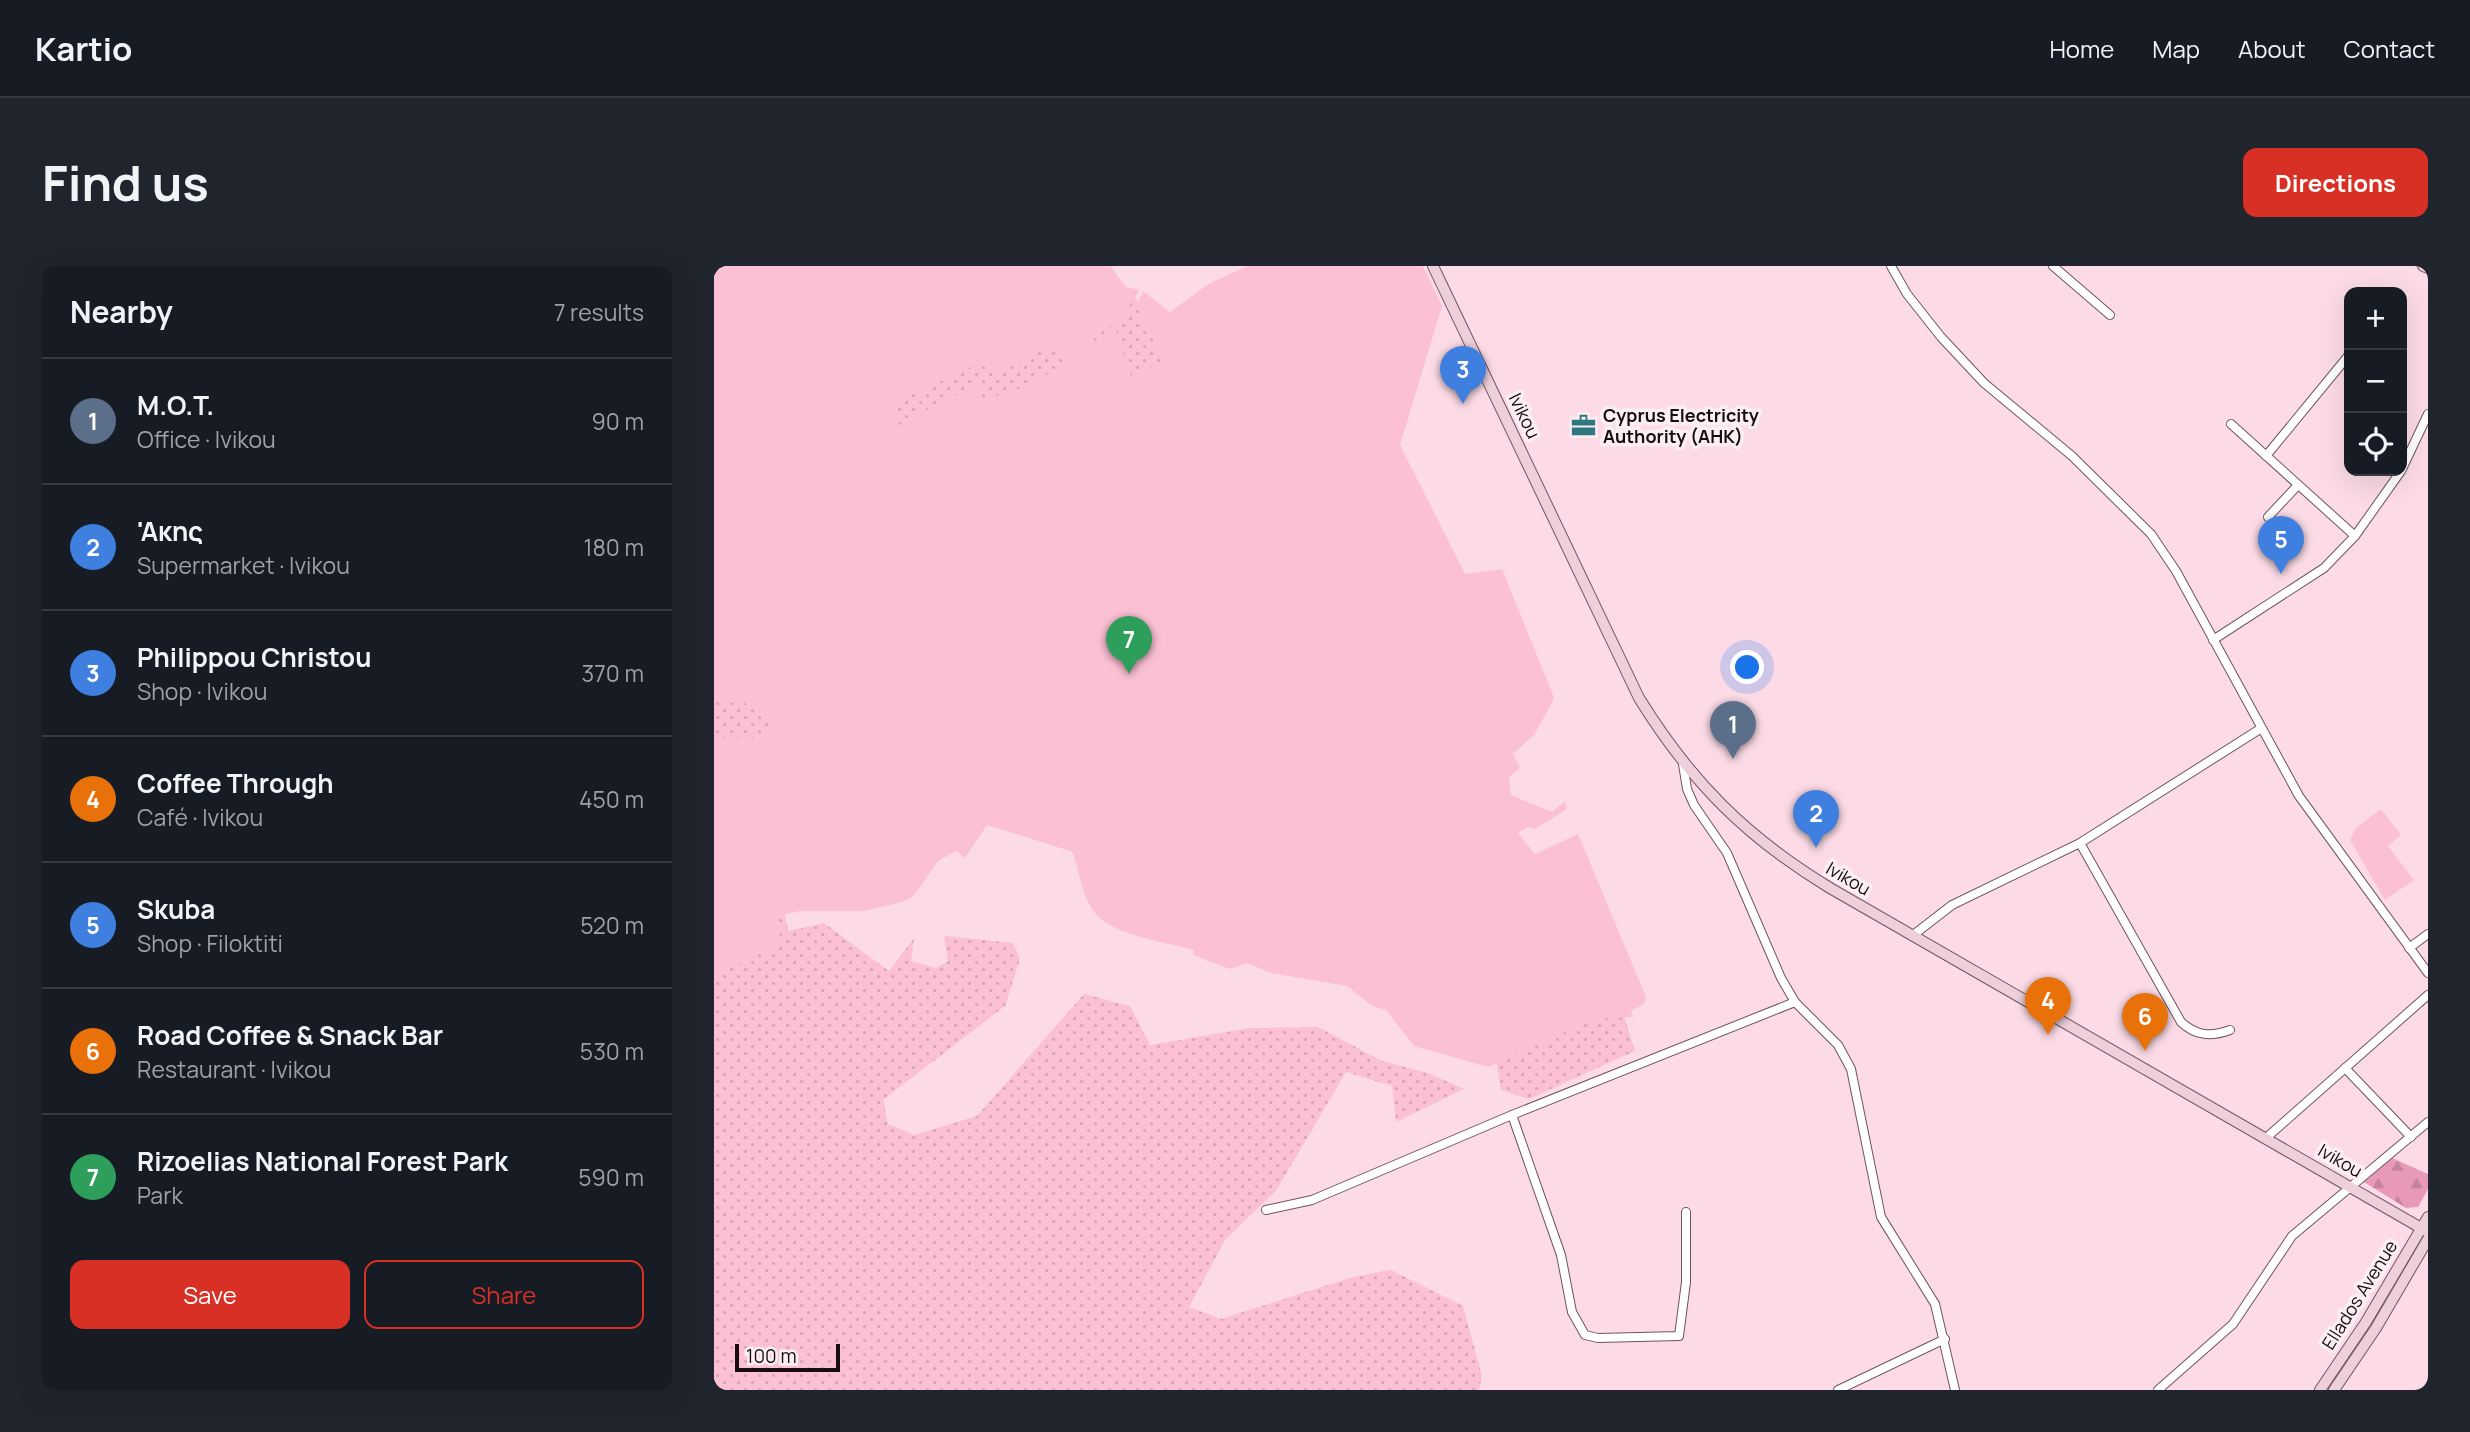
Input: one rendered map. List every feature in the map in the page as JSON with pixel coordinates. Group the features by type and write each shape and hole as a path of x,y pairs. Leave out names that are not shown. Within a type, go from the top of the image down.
{"street":[{"name":"Ivikou","path":"1433,266 1627,674 1683,764 1739,824 1777,855 1912,936 2425,1230"},
{"path":"1891,266 1933,326 1984,383 2062,447 2119,499 2151,534 2176,571 2298,796 2428,973"},
{"path":"2053,266 2110,315"},
{"path":"2423,266 2428,268"},
{"path":"2266,456 2344,361"},
{"path":"2407,458 2428,414"},
{"path":"2231,424 2355,536"},
{"path":"2213,640 2315,575 2355,536 2397,476"},
{"path":"2267,517 2298,485"},
{"path":"1912,936 1952,905 2080,843 2260,729"},
{"path":"1683,764 1687,789 1727,853 1781,978 1795,1002 1838,1045 1851,1069 1881,1217 1889,1234 1920,1274 1935,1304 1955,1390"},
{"path":"2080,843 2134,936 2172,1011 2195,1032 2210,1035 2230,1030"},
{"path":"2409,948 2428,933"},
{"path":"2266,1138 2428,995"},
{"path":"1266,1210 1311,1200 1512,1115 1795,1002"},
{"path":"2345,1068 2411,1137"},
{"path":"1512,1115 1561,1255 1572,1312 1585,1335 1598,1338 1679,1336 1686,1282 1686,1212"},
{"path":"2158,1390 2233,1324 2271,1263 2292,1236 2428,1122"},
{"name":"Ellados Avenue","path":"2320,1390 2425,1230 2428,1217"},
{"name":"Ellados Avenue","path":"2334,1390 2376,1328 2428,1239"},
{"path":"1838,1390 1945,1339"}],"shaded area":[{"path":"714,266 1112,266 1107,275 1151,311 1183,323 1214,281 1258,266 1398,445 1517,862 1605,954 1635,1051 1529,1099 1501,1090 1493,1041 1349,961 1148,935 1068,848 923,801 783,903 788,931 824,923 889,971 914,938 911,961 936,968 948,961 944,936 1013,943 1020,959 1005,1006 883,1100 888,1124 914,1135 977,1116 1084,994 1130,1006 1150,1045 1250,1028 1318,1027 1382,1061 1428,1073 1464,1089 1396,1122 1392,1086 1346,1072 1276,1191 1225,1240 1189,1307 1221,1319 1353,1277 1391,1270 1463,1306 1482,1376 1479,1390 714,1390"},
{"path":"714,266 1110,266 1126,287 1140,290 1122,317 1064,360 1054,344 1003,370 975,365 890,405 897,426 978,383 980,398 1017,389 1051,372 1115,327 1132,379 1164,359 1136,306 1143,291 1170,312 1207,285 1247,266 1423,266 1442,306 1400,445 1465,574 1502,569 1553,695 1554,699 1534,735 1513,754 1520,768 1509,777 1511,795 1552,812 1565,801 1567,809 1535,829 1528,827 1518,833 1535,854 1578,834 1646,997 1644,1004 1631,1011 1633,1017 1594,1019 1488,1067 1414,1046 1386,1010 1372,1006 1347,986 1271,973 1247,963 1230,969 1193,955 1194,950 1127,933 1114,927 1103,921 1091,907 1073,852 987,825 965,858 956,851 938,861 913,897 863,911 800,911 777,916 781,943 714,975 714,738 755,738 775,725 738,698 733,703 714,702"},
{"path":"2381,809 2401,835 2388,846 2414,880 2385,900 2350,840 2355,829"}],"green space":[{"path":"2392,1158 2428,1174 2428,1189 2418,1207 2406,1208 2364,1182"}],"place":[{"name":"Philippou Christou","path":"1463,404"},
{"name":"Cyprus Electricity Authority (AHK)","path":"1583,426"},
{"name":"Skuba","path":"2281,574"},
{"name":"Rizoelias National Forest Park","path":"1129,674"},
{"name":"M.O.T.","path":"1733,759"},
{"name":"'Ακης","path":"1816,848"},
{"name":"Coffee Through","path":"2048,1035"},
{"name":"Road Coffee & Snack Bar","path":"2145,1051"}]}
